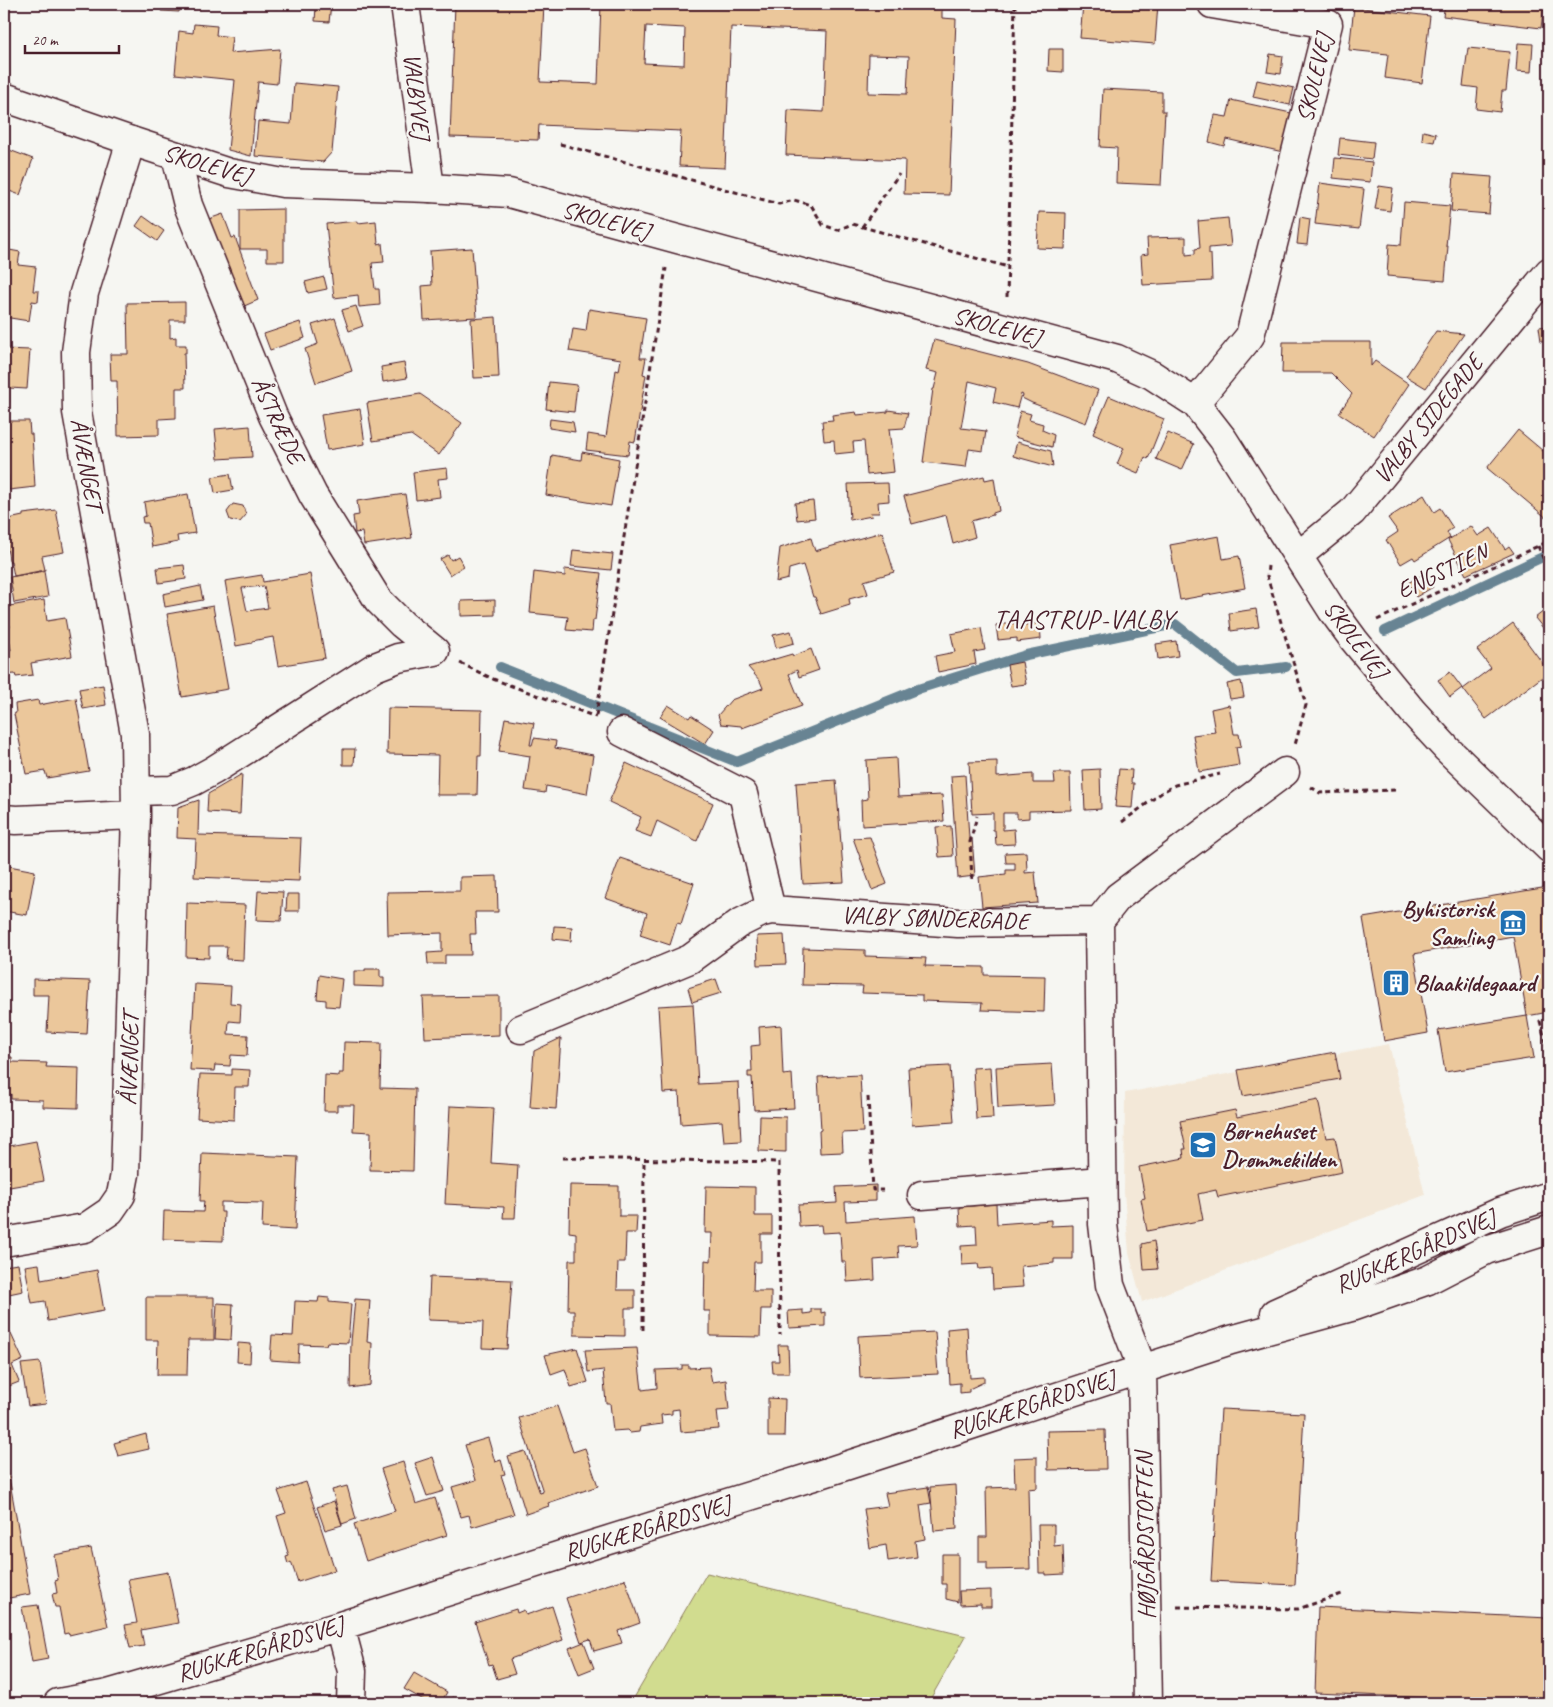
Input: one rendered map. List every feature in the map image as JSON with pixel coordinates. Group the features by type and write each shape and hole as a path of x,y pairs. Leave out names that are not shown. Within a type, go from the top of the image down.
{"street":[{"name":"VALBYVEJ","path":"405,4 430,188"},
{"name":"SKOLEVEJ","path":"1195,403 1250,336 1328,24 1212,4"},
{"name":"SKOLEVEJ","path":"4,97 229,173 284,183 430,188 508,193 1117,359 1152,375 1195,403 1223,439 1332,610 1413,712 1447,749 1549,848"},
{"name":"ÅVÆNGET","path":"4,1242 85,1228 110,1211 121,1195 126,1167 136,803 135,734 77,412 76,352 84,294 131,141"},
{"name":"ÅSTRÆDE","path":"176,156 188,205 273,416 313,495 378,600 402,624 435,651"},
{"name":"VALBY SIDEGADE","path":"1298,556 1352,512 1549,272"},
{"path":"4,819 16,820 136,803 172,790 214,770 375,667 398,658 435,651"},
{"path":"622,732 743,794 771,910"},
{"path":"1142,1368 1110,1285 1102,1224 1099,921 1118,897 1285,772"},
{"name":"VALBY SØNDERGADE","path":"521,1029 690,959 738,924 762,912 771,910 958,923 1099,921"},
{"path":"922,1195 1102,1181"},
{"name":"RUGKÆRGÅRDSVEJ","path":"1231,1340 1251,1324 1500,1212 1549,1196"},
{"name":"RUGKÆRGÅRDSVEJ","path":"58,1703 115,1692 340,1626 824,1473 1142,1368 1231,1340 1351,1306 1420,1283 1486,1250 1549,1230"},
{"name":"HØJGÅRDSTOFTEN","path":"1142,1368 1148,1703"},
{"path":"340,1626 352,1671 351,1703"}],"path":[{"path":"1006,328 1015,4"},
{"path":"560,144 779,204 794,200 811,205 823,225 838,230 852,224 1008,267"},
{"path":"862,227 899,174"},
{"path":"597,712 670,237"},
{"path":"1271,515 1267,576 1306,705 1285,772 1320,793 1395,790"},
{"name":"ENGSTIEN","path":"1354,640 1378,620 1549,541"},
{"path":"1538,546 1546,564"},
{"path":"435,651 492,679 610,722 622,732"},
{"path":"1122,822 1175,785 1220,774"},
{"path":"972,879 970,842 976,816"},
{"path":"1549,1019 1540,1021 1549,1054"},
{"path":"868,1097 873,1190 883,1190"},
{"path":"562,1158 779,1162 780,1335"},
{"path":"643,1330 644,1160"},
{"path":"1146,1606 1298,1608 1345,1593"}],"shaded area":[{"path":"1389,1044 1425,1195 1142,1302 1129,1253 1124,1193 1125,1093"}],"green space":[{"path":"707,1573 966,1636 928,1703 631,1703"}],"building":[{"path":"155,4 180,4 179,12 161,11 161,7 155,6"},
{"path":"229,4 278,4 278,8"},
{"path":"298,4 331,4 329,22 315,21 316,7 298,6"},
{"path":"455,4 544,4 540,82 598,84 601,4 991,4 991,7 942,5 942,18 956,19 949,195 904,194 905,160 786,155 788,110 824,112 827,31 731,27 725,168 679,166 681,131 539,125 538,140 450,137","holes":["646,26 685,28 684,65 644,63","869,55 909,56 907,94 868,93"]},
{"path":"1083,4 1158,4 1155,44 1080,38"},
{"path":"1445,4 1544,4 1541,28 1443,16"},
{"path":"1354,7 1430,16 1422,83 1385,78 1388,54 1349,50"},
{"path":"194,24 217,26 216,35 232,37 230,53 280,49 277,84 258,82 251,156 228,150 235,80 175,74 179,31 193,33"},
{"path":"1518,43 1533,44 1531,72 1516,71"},
{"path":"1468,48 1510,52 1506,91 1502,91 1500,112 1476,109 1478,88 1463,86"},
{"path":"1049,49 1063,49 1063,72 1048,71"},
{"path":"1270,54 1283,56 1281,74 1267,72"},
{"path":"1257,80 1294,88 1290,105 1253,97"},
{"path":"294,83 338,87 332,152 323,162 255,156 258,121 291,124"},
{"path":"1103,89 1162,92 1162,111 1165,111 1161,185 1116,183 1117,148 1100,147"},
{"path":"1231,100 1291,113 1283,152 1226,139 1224,146 1209,142 1215,115 1227,117"},
{"path":"1423,131 1436,134 1434,142 1422,140"},
{"path":"1340,138 1374,142 1372,159 1338,155"},
{"path":"4,148 33,159 20,195 4,189"},
{"path":"1335,158 1372,162 1370,182 1333,178"},
{"path":"1454,174 1492,177 1489,214 1451,211"},
{"path":"1320,183 1364,189 1359,229 1315,224"},
{"path":"1379,186 1393,188 1390,211 1375,209"},
{"path":"1404,202 1450,206 1445,281 1387,276 1389,244 1401,245"},
{"path":"284,209 284,261 267,261 267,249 240,249 240,210"},
{"path":"1039,212 1066,213 1065,249 1037,248"},
{"path":"223,214 232,238 235,237 258,300 242,307 206,220"},
{"path":"143,216 164,231 157,241 136,226"},
{"path":"1300,217 1310,219 1307,245 1297,244"},
{"path":"1228,218 1231,246 1209,248 1212,281 1143,285 1141,255 1148,254 1147,238 1186,237 1186,255 1195,254 1195,249 1200,248 1198,221"},
{"path":"358,221 358,223 376,221 378,244 382,243 384,262 372,263 375,289 379,289 380,305 359,307 358,295 334,298 326,224"},
{"path":"4,229 10,232 6,242 4,241"},
{"path":"472,248 477,317 424,320 422,286 432,285 430,251"},
{"path":"4,249 20,252 18,265 36,267 33,291 39,291 38,302 32,301 29,321 4,317"},
{"path":"324,277 327,289 308,293 305,282"},
{"path":"185,302 185,320 170,320 170,338 176,337 176,345 186,345 186,353 184,353 185,388 176,388 176,418 159,419 159,435 118,436 117,381 111,381 110,354 128,354 127,303"},
{"path":"356,306 363,326 349,331 342,310"},
{"path":"589,309 646,318 640,358 646,358 643,374 646,375 635,442 630,441 628,455 586,450 588,434 606,437 616,370 619,371 621,359 569,351 573,329 586,331"},
{"path":"496,317 499,377 474,378 471,319"},
{"path":"335,318 352,371 316,383 305,349 318,344 312,325"},
{"path":"300,322 305,338 270,350 264,334"},
{"path":"1549,326 1549,340 1541,341 1539,327"},
{"path":"1436,331 1464,334 1426,388 1406,376"},
{"path":"934,340 1028,364 1098,390 1086,423 1032,403 1022,398 1023,395 1021,394 1017,408 993,402 996,388 969,381 961,428 986,431 983,451 969,449 966,467 923,462 933,389 938,373 926,370"},
{"path":"1283,342 1371,342 1371,366 1375,361 1409,384 1374,436 1339,413 1352,394 1331,373 1282,373"},
{"path":"4,349 30,350 27,389 9,388 9,403 4,403"},
{"path":"404,363 407,378 383,382 381,367"},
{"path":"549,382 577,385 574,412 546,409"},
{"path":"420,394 462,423 439,455 411,435 373,441 367,403"},
{"path":"1109,396 1164,419 1148,459 1145,457 1138,473 1117,464 1124,448 1093,434"},
{"path":"360,409 365,444 327,450 321,415"},
{"path":"888,410 908,413 904,428 889,429 894,472 867,475 864,441 853,442 854,452 835,454 834,440 824,441 822,421 833,420 832,415 856,412 857,415 888,412"},
{"path":"1020,411 1031,414 1029,420 1043,424 1042,430 1054,435 1052,447 1014,437"},
{"path":"550,419 573,422 575,432 549,428"},
{"path":"4,421 29,421 30,434 32,434 35,487 9,490 8,475 4,476"},
{"path":"250,426 252,457 218,459 215,429"},
{"path":"1518,430 1549,456 1549,520 1487,468"},
{"path":"1168,433 1194,444 1182,470 1156,459"},
{"path":"1017,442 1051,451 1053,467 1013,456"},
{"path":"582,452 619,459 611,506 546,495 552,455 581,460"},
{"path":"447,468 448,478 438,479 440,497 416,500 413,472"},
{"path":"230,474 233,490 215,493 212,477"},
{"path":"984,476 985,480 994,478 999,511 993,513 993,515 971,521 975,537 953,544 946,515 912,524 904,496"},
{"path":"888,483 889,501 878,502 879,513 871,513 872,516 850,520 848,484"},
{"path":"188,494 195,533 177,536 178,542 152,547 148,523 143,523 142,517 146,516 144,502"},
{"path":"405,494 412,538 364,545 362,532 355,533 353,516 359,515 357,501"},
{"path":"1424,495 1434,512 1440,508 1453,528 1447,532 1450,538 1415,560 1413,557 1401,564 1386,540 1398,532 1388,518"},
{"path":"813,501 815,518 797,520 795,503"},
{"path":"233,504 243,506 246,515 240,522 230,520 227,512"},
{"path":"56,510 64,552 42,556 45,570 14,576 11,561 9,561 4,520 23,516 23,514"},
{"path":"1471,526 1478,536 1491,528 1505,549 1509,546 1514,553 1466,575 1448,540"},
{"path":"882,532 894,572 864,581 868,594 849,599 850,605 821,614 815,597 813,597 803,565 789,569 788,579 776,582 780,548 811,538 815,551"},
{"path":"1219,536 1223,559 1239,556 1245,588 1180,600 1170,545"},
{"path":"573,550 613,554 611,570 571,566"},
{"path":"448,555 451,560 458,556 464,566 450,575 440,559"},
{"path":"184,565 186,579 159,583 157,568"},
{"path":"565,569 601,573 592,632 566,630 568,617 530,613 534,572 565,576"},
{"path":"44,571 48,597 14,603 10,577"},
{"path":"1425,573 1433,587 1416,597 1408,583"},
{"path":"310,574 325,658 278,666 273,637 236,646 225,581 262,575 263,582","holes":["264,586 268,608 247,611 242,588"]},
{"path":"200,586 203,600 165,607 163,594"},
{"path":"44,600 47,621 65,618 72,656 31,663 33,675 16,677 15,674 4,675 4,651 11,650 7,627 10,627 9,622 4,623 4,607"},
{"path":"495,600 495,615 461,616 461,601"},
{"path":"213,606 228,689 182,697 167,614"},
{"path":"1549,607 1549,632 1547,633 1535,618"},
{"path":"1256,609 1259,627 1231,631 1229,613"},
{"path":"1015,623 1016,626 1040,623 1041,639 1017,642 1017,638 998,640 996,625"},
{"path":"1513,623 1549,672 1486,719 1463,689 1491,668 1477,650"},
{"path":"981,628 985,650 974,652 976,664 938,672 935,656 955,652 951,634"},
{"path":"791,631 794,643 776,648 773,635"},
{"path":"1176,641 1178,656 1158,659 1156,644"},
{"path":"811,649 819,670 799,677 797,670 789,674 802,706 742,728 741,726 721,724 718,715 731,700 763,688 760,681 748,667 792,654 793,656"},
{"path":"1022,662 1026,684 1011,686 1007,665"},
{"path":"1450,672 1462,688 1450,697 1438,680"},
{"path":"1241,681 1244,697 1230,699 1227,684"},
{"path":"103,685 106,705 83,709 79,689"},
{"path":"76,698 89,771 47,778 45,771 26,774 14,714 16,713 15,704 38,700 39,705"},
{"path":"668,705 689,718 691,715 714,730 705,744 660,717"},
{"path":"1229,705 1234,734 1239,734 1241,746 1236,747 1239,765 1199,772 1193,735 1215,732 1211,709"},
{"path":"388,708 482,710 481,756 478,756 477,795 437,795 438,755 387,754"},
{"path":"505,718 534,723 530,745 532,745 534,738 556,741 555,748 593,755 587,794 546,786 545,793 525,790 530,756 499,751"},
{"path":"343,749 355,749 354,765 343,765"},
{"path":"896,758 898,797 942,795 944,821 862,826 861,800 868,799 866,760"},
{"path":"997,761 997,777 1033,774 1033,783 1055,783 1054,773 1070,773 1071,810 1029,811 1029,818 1017,819 1017,813 1003,813 1003,830 1014,829 1015,844 996,845 995,830 993,830 993,813 972,814 969,762"},
{"path":"626,763 713,803 697,841 657,821 651,837 635,831 641,817 609,802"},
{"path":"1100,769 1101,809 1085,810 1083,770"},
{"path":"1119,769 1132,770 1131,783 1134,783 1132,808 1115,807"},
{"path":"242,774 240,814 207,812 208,794"},
{"path":"965,775 969,838 972,838 975,876 958,878 951,776"},
{"path":"836,780 844,882 803,884 796,783"},
{"path":"199,800 198,835 301,838 299,881 194,877 196,839 177,838 178,807"},
{"path":"951,826 953,856 939,857 936,827"},
{"path":"870,837 887,884 872,890 853,838"},
{"path":"1026,852 1027,870 1025,870 1025,873 1035,872 1038,903 982,907 979,877 1006,874 1006,870 1015,870 1015,863 1006,863 1005,853"},
{"path":"620,858 694,883 681,924 677,923 670,945 640,935 647,913 605,898"},
{"path":"4,865 35,871 27,915 4,911"},
{"path":"497,876 498,912 475,912 476,934 470,934 471,955 445,955 445,964 428,964 427,953 442,952 442,933 388,935 387,892 460,891 460,877"},
{"name":"Blaakildegaard","path":"1548,887 1549,1012 1527,1016 1513,936 1414,954 1428,1033 1384,1041 1363,918"},
{"path":"258,891 283,892 281,921 256,920"},
{"path":"287,894 299,894 299,911 286,911"},
{"path":"187,903 245,905 243,960 226,959 227,946 209,946 209,958 186,957"},
{"path":"554,926 572,927 571,941 553,939"},
{"path":"784,935 786,964 758,965 757,936"},
{"path":"803,948 865,950 865,956 926,958 925,966 984,967 984,975 1045,976 1044,1012 981,1010 982,1003 922,1001 922,995 862,993 863,986 802,985"},
{"path":"365,969 380,969 380,977 384,977 384,987 354,986 354,971 365,971"},
{"path":"319,975 342,979 339,1007 326,1006 326,1000 317,999"},
{"path":"33,979 90,981 87,1034 47,1032 49,995 33,995"},
{"path":"716,979 721,993 692,1002 688,988"},
{"path":"195,984 231,986 230,1003 241,1004 240,1022 229,1021 228,1034 248,1035 247,1056 231,1055 230,1066 215,1065 214,1071 190,1070"},
{"path":"499,996 499,1035 425,1038 423,997"},
{"path":"693,1004 698,1084 738,1082 741,1141 724,1142 722,1121 681,1124 679,1092 663,1093 658,1006"},
{"path":"1527,1016 1534,1058 1445,1072 1438,1030"},
{"path":"781,1025 783,1075 792,1074 794,1108 754,1110 752,1077 748,1077 748,1072 752,1072 751,1046 760,1045 759,1027"},
{"path":"561,1038 556,1109 530,1107 534,1051"},
{"path":"344,1042 381,1043 380,1088 415,1089 413,1171 370,1170 371,1132 353,1131 354,1105 337,1105 337,1111 324,1111 325,1075 339,1076 339,1073 343,1073"},
{"path":"1335,1052 1340,1079 1243,1096 1238,1070"},
{"path":"4,1057 12,1057 12,1062 47,1063 46,1067 79,1068 78,1108 43,1107 43,1100 11,1099 11,1094 4,1094"},
{"path":"1052,1064 1055,1105 998,1108 996,1067"},
{"path":"950,1066 954,1122 912,1125 908,1068"},
{"path":"990,1067 993,1118 976,1119 973,1068"},
{"path":"232,1069 250,1070 249,1087 235,1087 234,1120 197,1118 200,1074 232,1075"},
{"path":"860,1075 863,1132 842,1133 843,1152 820,1153 819,1131 821,1130 818,1077"},
{"path":"1318,1100 1326,1138 1335,1137 1342,1172 1218,1197 1216,1190 1198,1194 1203,1220 1147,1231 1141,1199 1145,1198 1139,1167 1184,1158 1183,1149 1186,1149 1180,1121 1235,1110 1237,1117"},
{"path":"450,1106 494,1108 491,1163 518,1165 515,1218 503,1218 504,1207 445,1204"},
{"path":"760,1116 786,1117 786,1152 759,1151"},
{"path":"36,1141 44,1181 4,1188 4,1147"},
{"path":"202,1153 298,1157 295,1230 262,1228 263,1203 221,1202 221,1212 224,1212 223,1241 163,1239 164,1211 203,1212 204,1201 200,1201"},
{"path":"570,1185 619,1186 619,1216 637,1216 636,1233 626,1233 625,1262 618,1262 617,1290 635,1290 635,1308 625,1308 625,1336 574,1335 574,1310 568,1310 569,1260 576,1260 576,1233 569,1232"},
{"path":"876,1185 876,1201 845,1202 846,1221 915,1216 917,1245 898,1246 899,1258 874,1260 875,1280 847,1282 846,1262 842,1262 840,1232 822,1233 821,1225 799,1226 798,1205 837,1203 836,1187"},
{"path":"706,1186 755,1187 755,1216 772,1216 772,1234 761,1234 761,1262 754,1262 753,1291 771,1291 771,1309 761,1309 760,1337 710,1336 710,1311 704,1311 705,1260 711,1261 712,1233 705,1233"},
{"path":"996,1204 997,1224 1051,1220 1051,1226 1073,1225 1073,1259 1054,1259 1054,1263 1021,1266 1023,1287 993,1289 992,1268 979,1269 978,1264 962,1265 961,1246 977,1245 976,1225 960,1226 959,1207"},
{"path":"1154,1241 1158,1269 1144,1270 1142,1244"},
{"path":"18,1264 23,1291 4,1295 4,1266"},
{"path":"39,1264 41,1280 97,1270 104,1311 48,1321 45,1301 32,1303 25,1266"},
{"path":"430,1277 512,1280 507,1349 482,1348 483,1322 428,1320"},
{"path":"146,1297 214,1297 214,1340 188,1340 187,1375 157,1375 158,1340 146,1340"},
{"path":"319,1297 329,1298 329,1302 351,1304 348,1343 327,1342 326,1345 299,1344 298,1362 270,1360 272,1335 293,1336 295,1301 318,1302"},
{"path":"355,1299 370,1300 367,1342 372,1343 370,1385 350,1388 351,1342"},
{"path":"217,1303 233,1304 231,1340 215,1339"},
{"path":"811,1309 821,1309 821,1313 825,1312 825,1326 789,1328 788,1311 803,1310 803,1314 811,1313"},
{"path":"4,1311 8,1319 5,1321 23,1360 12,1365 19,1382 4,1388"},
{"path":"967,1327 970,1378 984,1377 984,1382 969,1389 969,1392 960,1393 960,1383 950,1384 947,1329"},
{"path":"935,1332 938,1374 860,1378 858,1336"},
{"path":"238,1343 251,1344 250,1363 237,1362"},
{"path":"778,1345 788,1345 789,1373 773,1373 772,1361 779,1361"},
{"path":"577,1348 588,1382 571,1387 565,1369 551,1374 545,1355"},
{"path":"637,1348 642,1390 657,1388 656,1370 682,1369 682,1365 689,1365 689,1368 709,1367 712,1382 726,1380 729,1410 717,1411 719,1429 681,1432 679,1409 672,1410 672,1414 661,1415 662,1424 640,1427 639,1432 630,1433 627,1430 613,1431 610,1403 606,1403 603,1370 588,1372 585,1350"},
{"path":"40,1362 46,1404 28,1406 21,1364"},
{"path":"768,1398 785,1399 784,1437 768,1437"},
{"path":"557,1406 573,1452 585,1448 598,1486 548,1503 549,1506 526,1514 508,1456 525,1451 540,1493 543,1492 519,1418"},
{"path":"1221,1409 1304,1413 1295,1585 1211,1581"},
{"path":"1105,1430 1106,1469 1048,1470 1047,1431"},
{"path":"146,1434 149,1449 118,1456 114,1443"},
{"path":"488,1438 495,1462 501,1460 505,1474 501,1475 514,1514 472,1527 469,1515 461,1517 452,1487 476,1480 465,1445"},
{"path":"433,1457 444,1491 427,1496 415,1463"},
{"path":"1037,1457 1037,1488 1028,1489 1030,1569 987,1570 987,1562 979,1562 979,1537 987,1537 986,1488 1015,1487 1014,1458"},
{"path":"403,1462 416,1504 435,1498 447,1535 366,1561 354,1524 395,1511 381,1469"},
{"path":"7,1466 30,1594 4,1599 4,1467"},
{"path":"306,1482 335,1570 298,1582 291,1562 288,1564 286,1557 289,1556 277,1516 286,1513 278,1491"},
{"path":"955,1485 957,1529 934,1531 930,1487"},
{"path":"347,1486 356,1519 342,1524 332,1490"},
{"path":"928,1487 931,1503 920,1505 925,1539 915,1541 917,1557 888,1561 886,1545 870,1548 864,1509 888,1506 885,1493"},
{"path":"334,1501 342,1525 325,1530 317,1507"},
{"path":"1038,1525 1054,1525 1054,1546 1063,1545 1064,1574 1046,1575 1046,1573 1039,1573"},
{"path":"91,1548 108,1626 69,1635 68,1633 64,1634 59,1607 55,1607 52,1594 57,1593 55,1581 58,1580 54,1555"},
{"path":"942,1554 958,1554 958,1602 946,1599 946,1584 942,1584"},
{"path":"168,1572 178,1623 141,1630 144,1646 130,1648 125,1625 137,1623 128,1579"},
{"path":"625,1579 640,1623 618,1631 622,1643 594,1651 590,1639 581,1642 566,1598"},
{"path":"991,1590 991,1607 981,1607 981,1604 960,1605 959,1591"},
{"path":"38,1605 48,1659 32,1662 22,1607"},
{"path":"552,1606 563,1640 510,1659 515,1674 497,1679 492,1664 489,1665 475,1622 516,1609 517,1613 524,1610 526,1615"},
{"path":"1318,1607 1549,1618 1549,1703 1315,1693"},
{"path":"584,1642 594,1668 579,1674 569,1648"},
{"path":"414,1673 447,1692 441,1703 429,1703 404,1689"},
{"path":"453,1697 464,1703 450,1703"}],"waterway":[{"path":"1385,631 1549,554"},
{"path":"500,667 737,762 918,689 1026,655 1175,624 1237,673 1286,667"}],"place":[{"name":"Byhistorisk Samling","path":"1513,923"},
{"name":"Blaakildegaard","path":"1396,983"},
{"name":"Børnehuset Drømmekilden","path":"1203,1145"}],"district":[{"name":"TAASTRUP-VALBY","path":"1084,619"}]}
